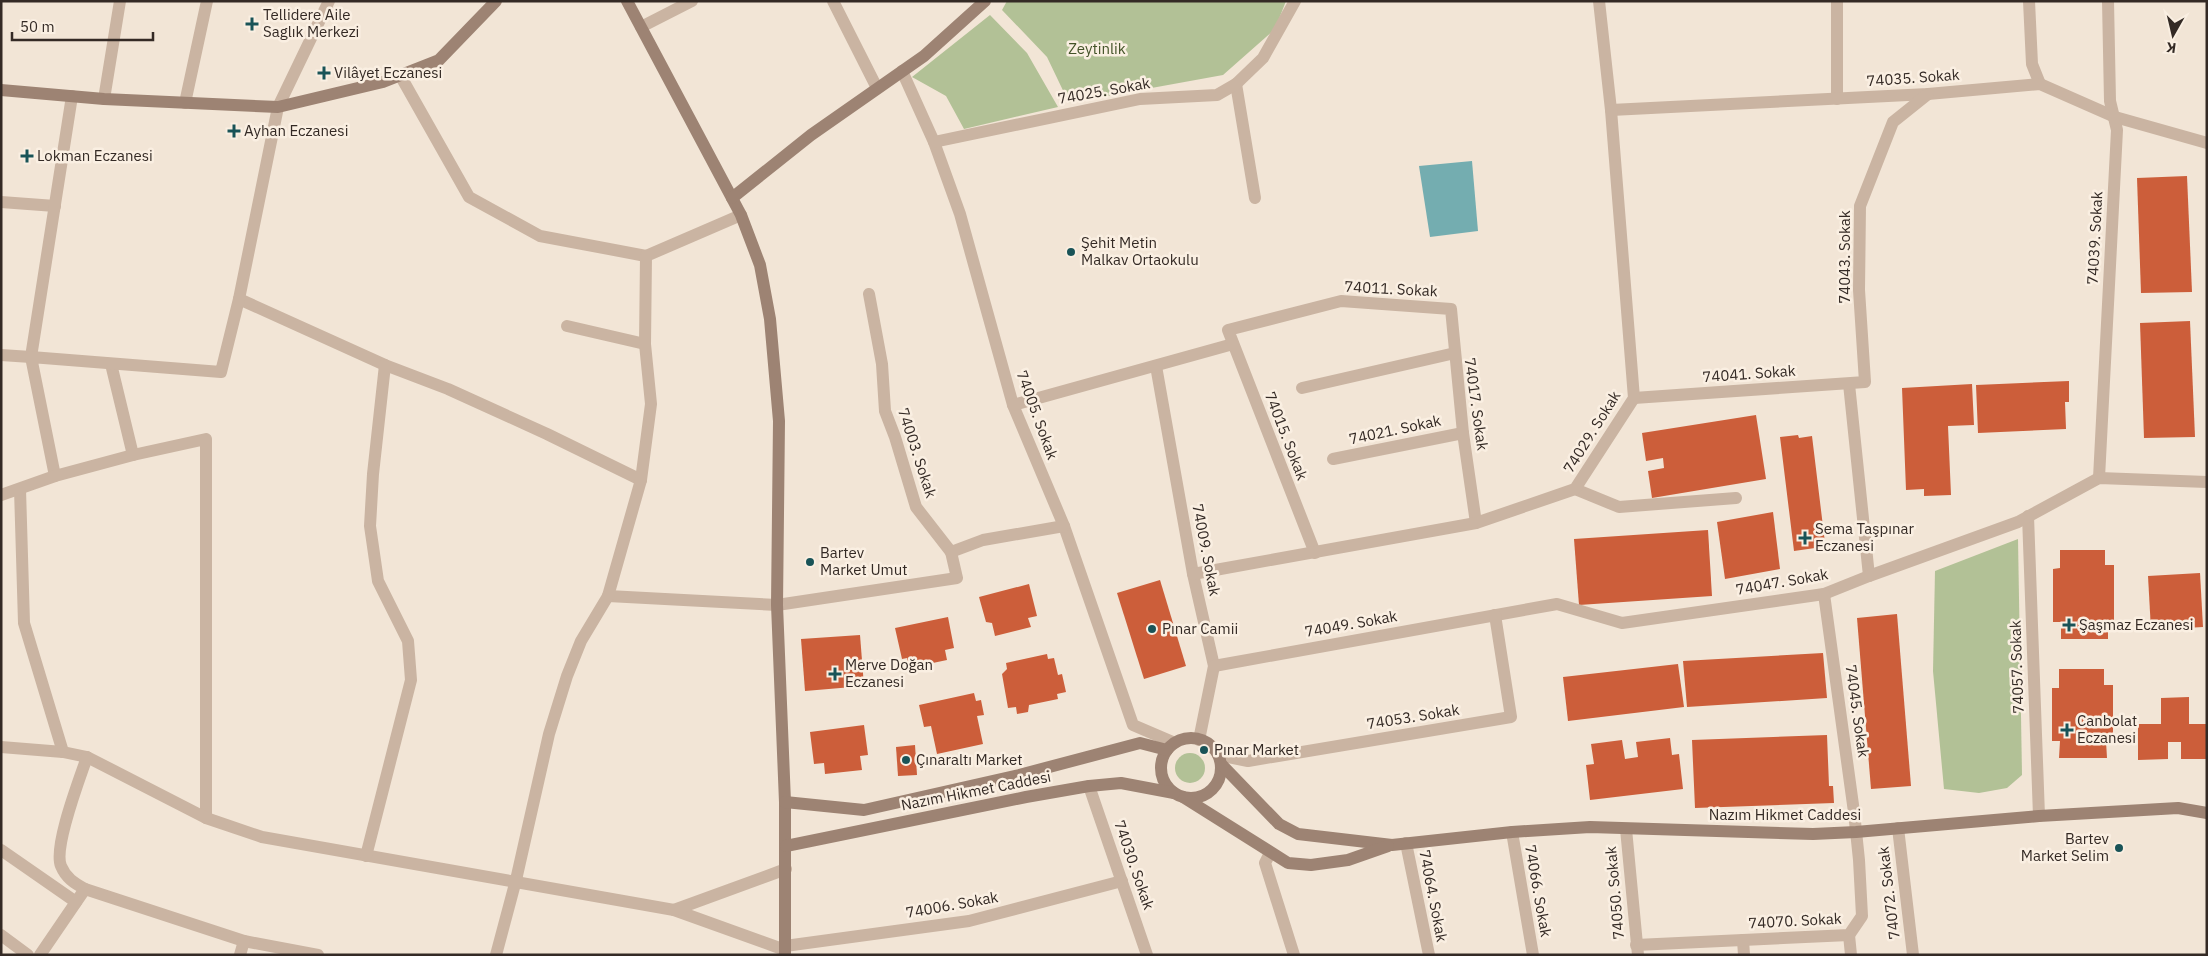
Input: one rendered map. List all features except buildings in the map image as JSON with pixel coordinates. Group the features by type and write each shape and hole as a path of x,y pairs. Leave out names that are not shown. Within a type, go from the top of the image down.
{"main road":[{"path":"1,90 104,99 278,107 383,82 439,60 496,1"},
{"path":"627,1 741,215 760,265 771,328 779,420 777,606 785,802 785,950"},
{"path":"732,198 811,135 924,56 985,1"},
{"path":"1184,739 1200,740 1212,746 1219,759 1217,783 1211,791 1202,796 1178,795 1162,778 1160,768 1171,746 1184,739"},
{"name":"Nazım Hikmet Caddesi","path":"785,802 864,810 1019,775 1140,743 1171,746"},
{"name":"Nazım Hikmet Caddesi","path":"1219,759 1279,824 1298,834 1392,845"},
{"name":"Nazım Hikmet Caddesi","path":"786,846 1017,799 1089,786 1121,783 1178,795 1288,863 1311,865 1348,860 1392,845 1406,843 1512,832 1590,827 1813,834 2039,816 2178,808 2207,813"}],"street":[{"path":"104,99 120,1"},
{"path":"185,103 207,1"},
{"path":"1,355 221,372 239,299 278,107 329,1"},
{"path":"641,27 692,1"},
{"path":"833,1 877,88"},
{"name":"74025. Sokak","path":"934,142 1140,99 1217,95 1236,84 1263,58 1295,1"},
{"name":"74029. Sokak","path":"1193,574 1476,523 1576,489 1634,398 1611,110 1599,1"},
{"path":"1837,1 1837,99"},
{"path":"2029,1 2032,64 2040,84"},
{"name":"74039. Sokak","path":"2098,478 2117,130 2110,101 2108,1"},
{"name":"74005. Sokak","path":"902,71 934,142 960,214 1013,405 1064,526 1132,725 1171,746"},
{"path":"400,75 469,197 540,236 646,256 741,215"},
{"path":"1236,84 1255,198"},
{"name":"74035. Sokak","path":"1611,110 1928,94 2040,84 2115,117 2207,143"},
{"name":"74043. Sokak","path":"1866,382 1859,290 1860,206 1893,122 1928,94"},
{"path":"54,476 31,357 72,96"},
{"path":"1,202 55,206"},
{"path":"496,955 516,880 549,734 567,676 581,641 608,596 641,480 650,404 645,344 646,256"},
{"name":"74003. Sokak","path":"869,294 882,364 885,411 896,437 916,507 952,552"},
{"path":"239,299 385,365 448,389 641,480"},
{"name":"74011. Sokak","path":"1228,330 1341,301 1452,309 1454,353"},
{"path":"566,326 645,344"},
{"name":"74015. Sokak","path":"1228,330 1315,553"},
{"path":"1013,405 1233,344"},
{"name":"74017. Sokak","path":"1302,388 1454,353 1476,523"},
{"path":"111,364 133,455"},
{"path":"366,856 411,680 408,641 378,581 370,526 373,474 385,365"},
{"name":"74009. Sokak","path":"1156,366 1193,574 1214,666 1200,740"},
{"name":"74041. Sokak","path":"1634,398 1866,382"},
{"path":"1849,384 1869,576"},
{"name":"74021. Sokak","path":"1333,459 1463,433"},
{"path":"1,495 20,490 54,476 206,438 206,818"},
{"path":"2098,478 2207,482"},
{"name":"74047. Sokak","path":"1495,615 1557,604 1622,624 1824,594 2028,516 2098,478"},
{"path":"1576,489 1619,507 1736,498"},
{"path":"20,490 24,624 63,752"},
{"name":"74057. Sokak","path":"2028,516 2039,816"},
{"path":"608,596 777,606 957,578 952,552 983,540 1064,526"},
{"name":"74045. Sokak","path":"1824,594 1856,832"},
{"name":"74049. Sokak","path":"1214,666 1495,615"},
{"name":"74053. Sokak","path":"1219,759 1248,761 1511,717 1495,615"},
{"path":"1,747 63,752 87,757 206,818 262,837 516,880 674,910 785,950"},
{"path":"87,757 61,840 60,864 70,882 85,889 244,941 318,955"},
{"name":"74030. Sokak","path":"1089,786 1147,955"},
{"name":"74072. Sokak","path":"1898,828 1912,955"},
{"name":"74050. Sokak","path":"1626,829 1637,950"},
{"name":"74066. Sokak","path":"1512,832 1533,955"},
{"name":"74070. Sokak","path":"1637,950 1743,940 1850,935 1862,916 1856,832"},
{"name":"74064. Sokak","path":"1406,843 1428,955"},
{"path":"1,850 76,902"},
{"path":"1270,853 1265,863 1294,955"},
{"path":"674,910 786,869"},
{"name":"74006. Sokak","path":"785,950 969,922 1122,881"},
{"path":"40,955 85,889"},
{"path":"1,935 28,955"},
{"path":"1850,935 1850,955"},
{"path":"1743,940 1744,955"},
{"path":"240,955 244,941"}],"green space":[{"name":"Zeytinlik","path":"1007,1 1286,1 1275,29 1223,75 1069,103 1047,57 1002,10"},
{"path":"990,15 1027,53 1058,107 964,129 946,96 912,77"},
{"path":"2018,539 2022,775 2007,788 1979,793 1944,789 1933,671 1935,571"},
{"path":"1190,753 1200,758 1205,768 1200,778 1190,783 1180,778 1175,768 1180,758"}],"water":[{"path":"1472,161 1478,231 1430,237 1419,166"}],"place":[{"name":"Tellidere Aile Saglık Merkezi","path":"252,24"},
{"name":"Vilâyet Eczanesi","path":"324,73"},
{"name":"Ayhan Eczanesi","path":"234,131"},
{"name":"Lokman Eczanesi","path":"27,156"},
{"name":"Şehit Metin Malkav Ortaokulu","path":"1071,252"},
{"name":"Sema Taşpınar Eczanesi","path":"1805,538"},
{"name":"Bartev Market Umut","path":"810,562"},
{"name":"Şaşmaz Eczanesi","path":"2069,625"},
{"name":"Pınar Camii","path":"1152,629"},
{"name":"Merve Doğan Eczanesi","path":"835,674"},
{"name":"Canbolat Eczanesi","path":"2067,730"},
{"name":"Pınar Market","path":"1204,750"},
{"name":"Çınaraltı Market","path":"906,760"},
{"name":"Bartev Market Selim","path":"2119,848"}]}
